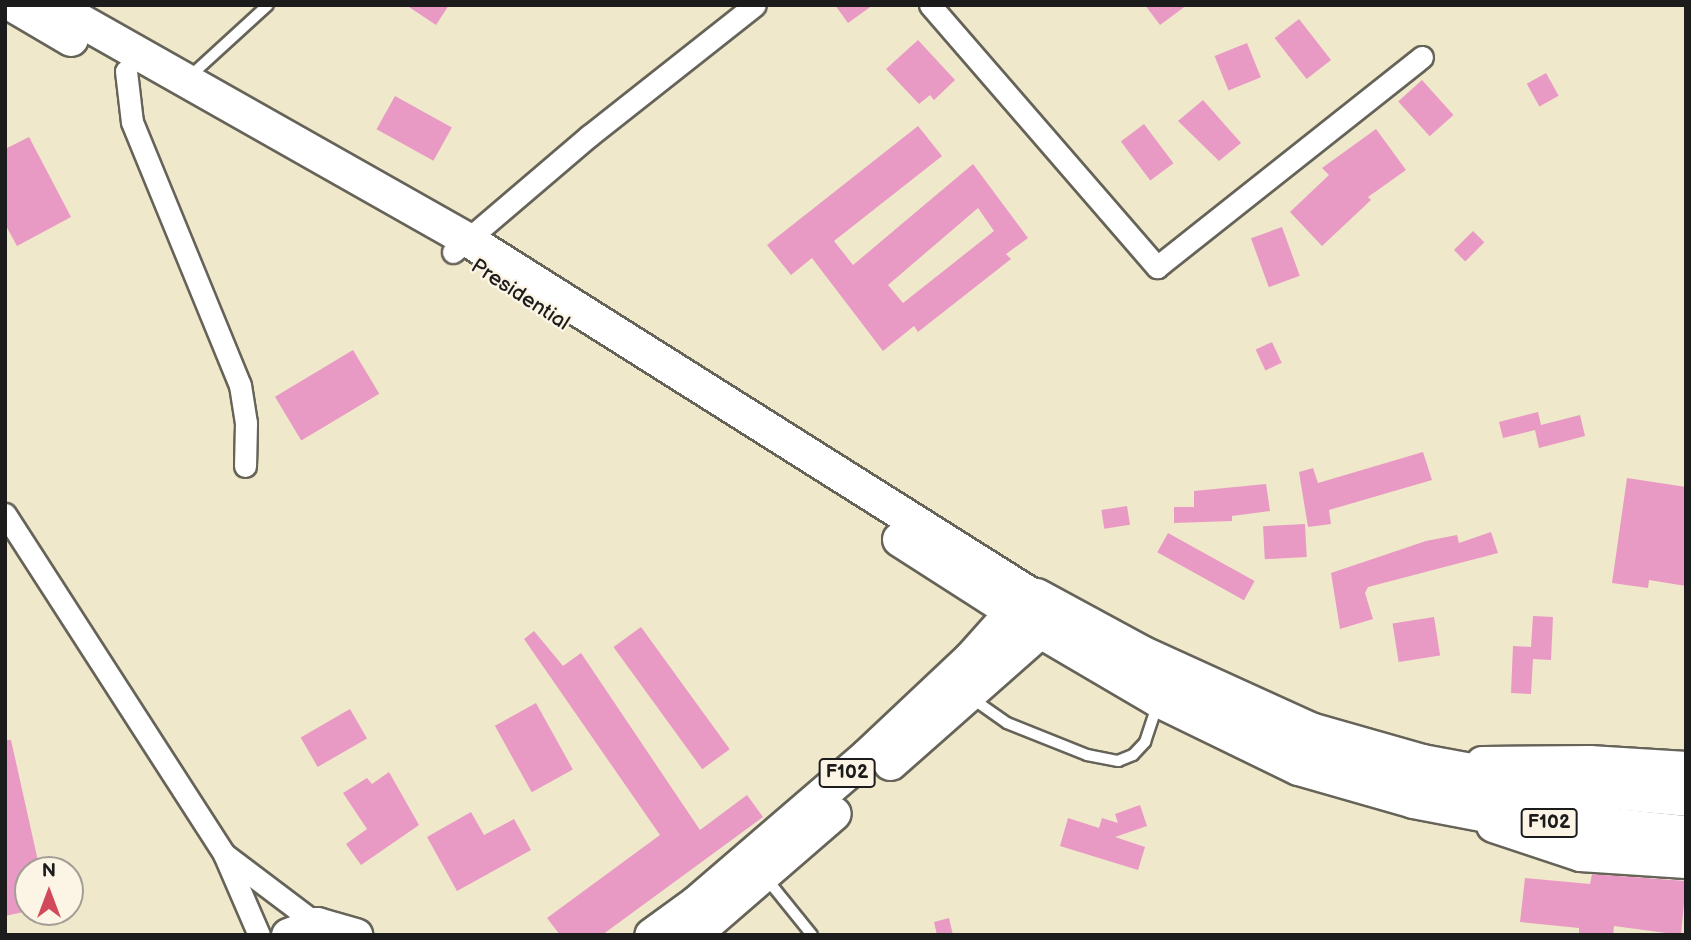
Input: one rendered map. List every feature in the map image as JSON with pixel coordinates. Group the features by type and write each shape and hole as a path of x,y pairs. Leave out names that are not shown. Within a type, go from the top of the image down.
{"highway":[{"name":"F102","path":"1035,612 1159,698 1299,766 1418,781 1515,781 1686,797"},
{"name":"F102","path":"1035,612 1141,655 1418,781 1590,828 1686,835"}],"main road":[{"name":"Presidential","path":"13,5 126,71 460,246"},
{"path":"68,9 184,83 460,246 1035,612"},
{"name":"F102","path":"693,935 970,697 1035,612"},
{"name":"F102","path":"651,935 695,903 866,757 971,657 1035,612"},
{"path":"1418,781 1589,762 1686,768"},
{"path":"1418,781 1580,854 1686,861"},
{"path":"303,929 355,935"}],"street":[{"path":"460,246 755,5"},
{"path":"930,5 1157,267 1422,57"},
{"path":"126,71 132,122 240,385 246,423 245,466"},
{"path":"5,514 224,854 259,935"},
{"path":"224,854 303,929"}],"lane":[{"path":"184,83 268,5"},
{"path":"970,697 1007,723 1087,755 1118,761 1133,755 1145,742 1159,698"},
{"path":"764,876 812,935"}],"building":[{"path":"406,5 449,5 436,25"},
{"path":"835,5 873,5 848,23"},
{"path":"1145,5 1187,5 1160,25"},
{"path":"1299,19 1331,60 1307,79 1275,38"},
{"path":"918,40 955,80 934,100 930,95 919,104 886,69"},
{"path":"1247,43 1261,77 1228,90 1215,56"},
{"path":"1546,73 1559,96 1539,106 1527,84"},
{"path":"1422,80 1453,115 1430,136 1398,101"},
{"path":"395,96 452,128 433,161 377,129"},
{"path":"1203,100 1241,143 1219,161 1178,121"},
{"path":"1144,124 1173,163 1150,181 1121,141"},
{"path":"918,126 942,156 834,241 853,265 973,164 1028,238 1006,254 1011,259 918,332 914,326 883,351 812,258 791,275 767,245","holes":["978,208 994,231 903,303 888,285"]},
{"path":"1376,129 1406,170 1368,197 1371,200 1322,246 1290,212 1329,175 1322,168"},
{"path":"29,137 71,217 17,246 5,224 5,149"},
{"path":"1282,227 1300,276 1269,287 1251,238"},
{"path":"1473,231 1484,242 1465,261 1454,250"},
{"path":"1272,342 1282,363 1265,370 1256,350"},
{"path":"353,350 379,394 301,441 275,397"},
{"path":"1538,412 1541,425 1580,415 1585,436 1539,448 1535,430 1503,438 1499,422"},
{"path":"1423,452 1432,480 1329,510 1331,524 1308,527 1299,472 1313,468 1318,483"},
{"path":"1627,478 1686,487 1686,586 1649,580 1648,588 1612,583"},
{"path":"1266,484 1270,511 1232,516 1232,521 1174,523 1174,507 1194,507 1194,491"},
{"path":"1127,506 1130,525 1104,529 1101,510"},
{"path":"1305,524 1307,557 1265,559 1263,526"},
{"path":"1491,532 1498,553 1368,587 1365,593 1373,619 1340,629 1331,573 1426,541 1457,535 1459,543"},
{"path":"1168,533 1255,581 1244,600 1157,552"},
{"path":"1533,616 1553,617 1551,660 1533,659 1531,694 1511,693 1513,646 1531,647"},
{"path":"1434,617 1440,656 1399,662 1393,624"},
{"path":"641,627 730,749 702,769 613,647"},
{"path":"534,631 563,666 581,653 700,830 747,795 763,817 602,935 560,935 547,918 660,835 524,639"},
{"path":"536,703 573,769 532,792 495,726"},
{"path":"350,709 367,738 318,767 301,738"},
{"path":"5,740 11,740 37,856 14,856 14,914 5,916"},
{"path":"389,772 419,825 361,865 346,844 367,829 343,793 367,778 372,784"},
{"path":"1140,805 1147,826 1115,837 1145,847 1138,870 1060,846 1068,818 1099,828 1102,818 1118,823 1115,814"},
{"path":"471,812 484,835 514,819 531,850 457,891 427,837"},
{"path":"1592,874 1686,881 1681,935 1614,926 1613,935 1579,935 1579,928 1520,922 1525,878 1590,884"},
{"path":"949,918 953,935 937,935 934,922"}]}
